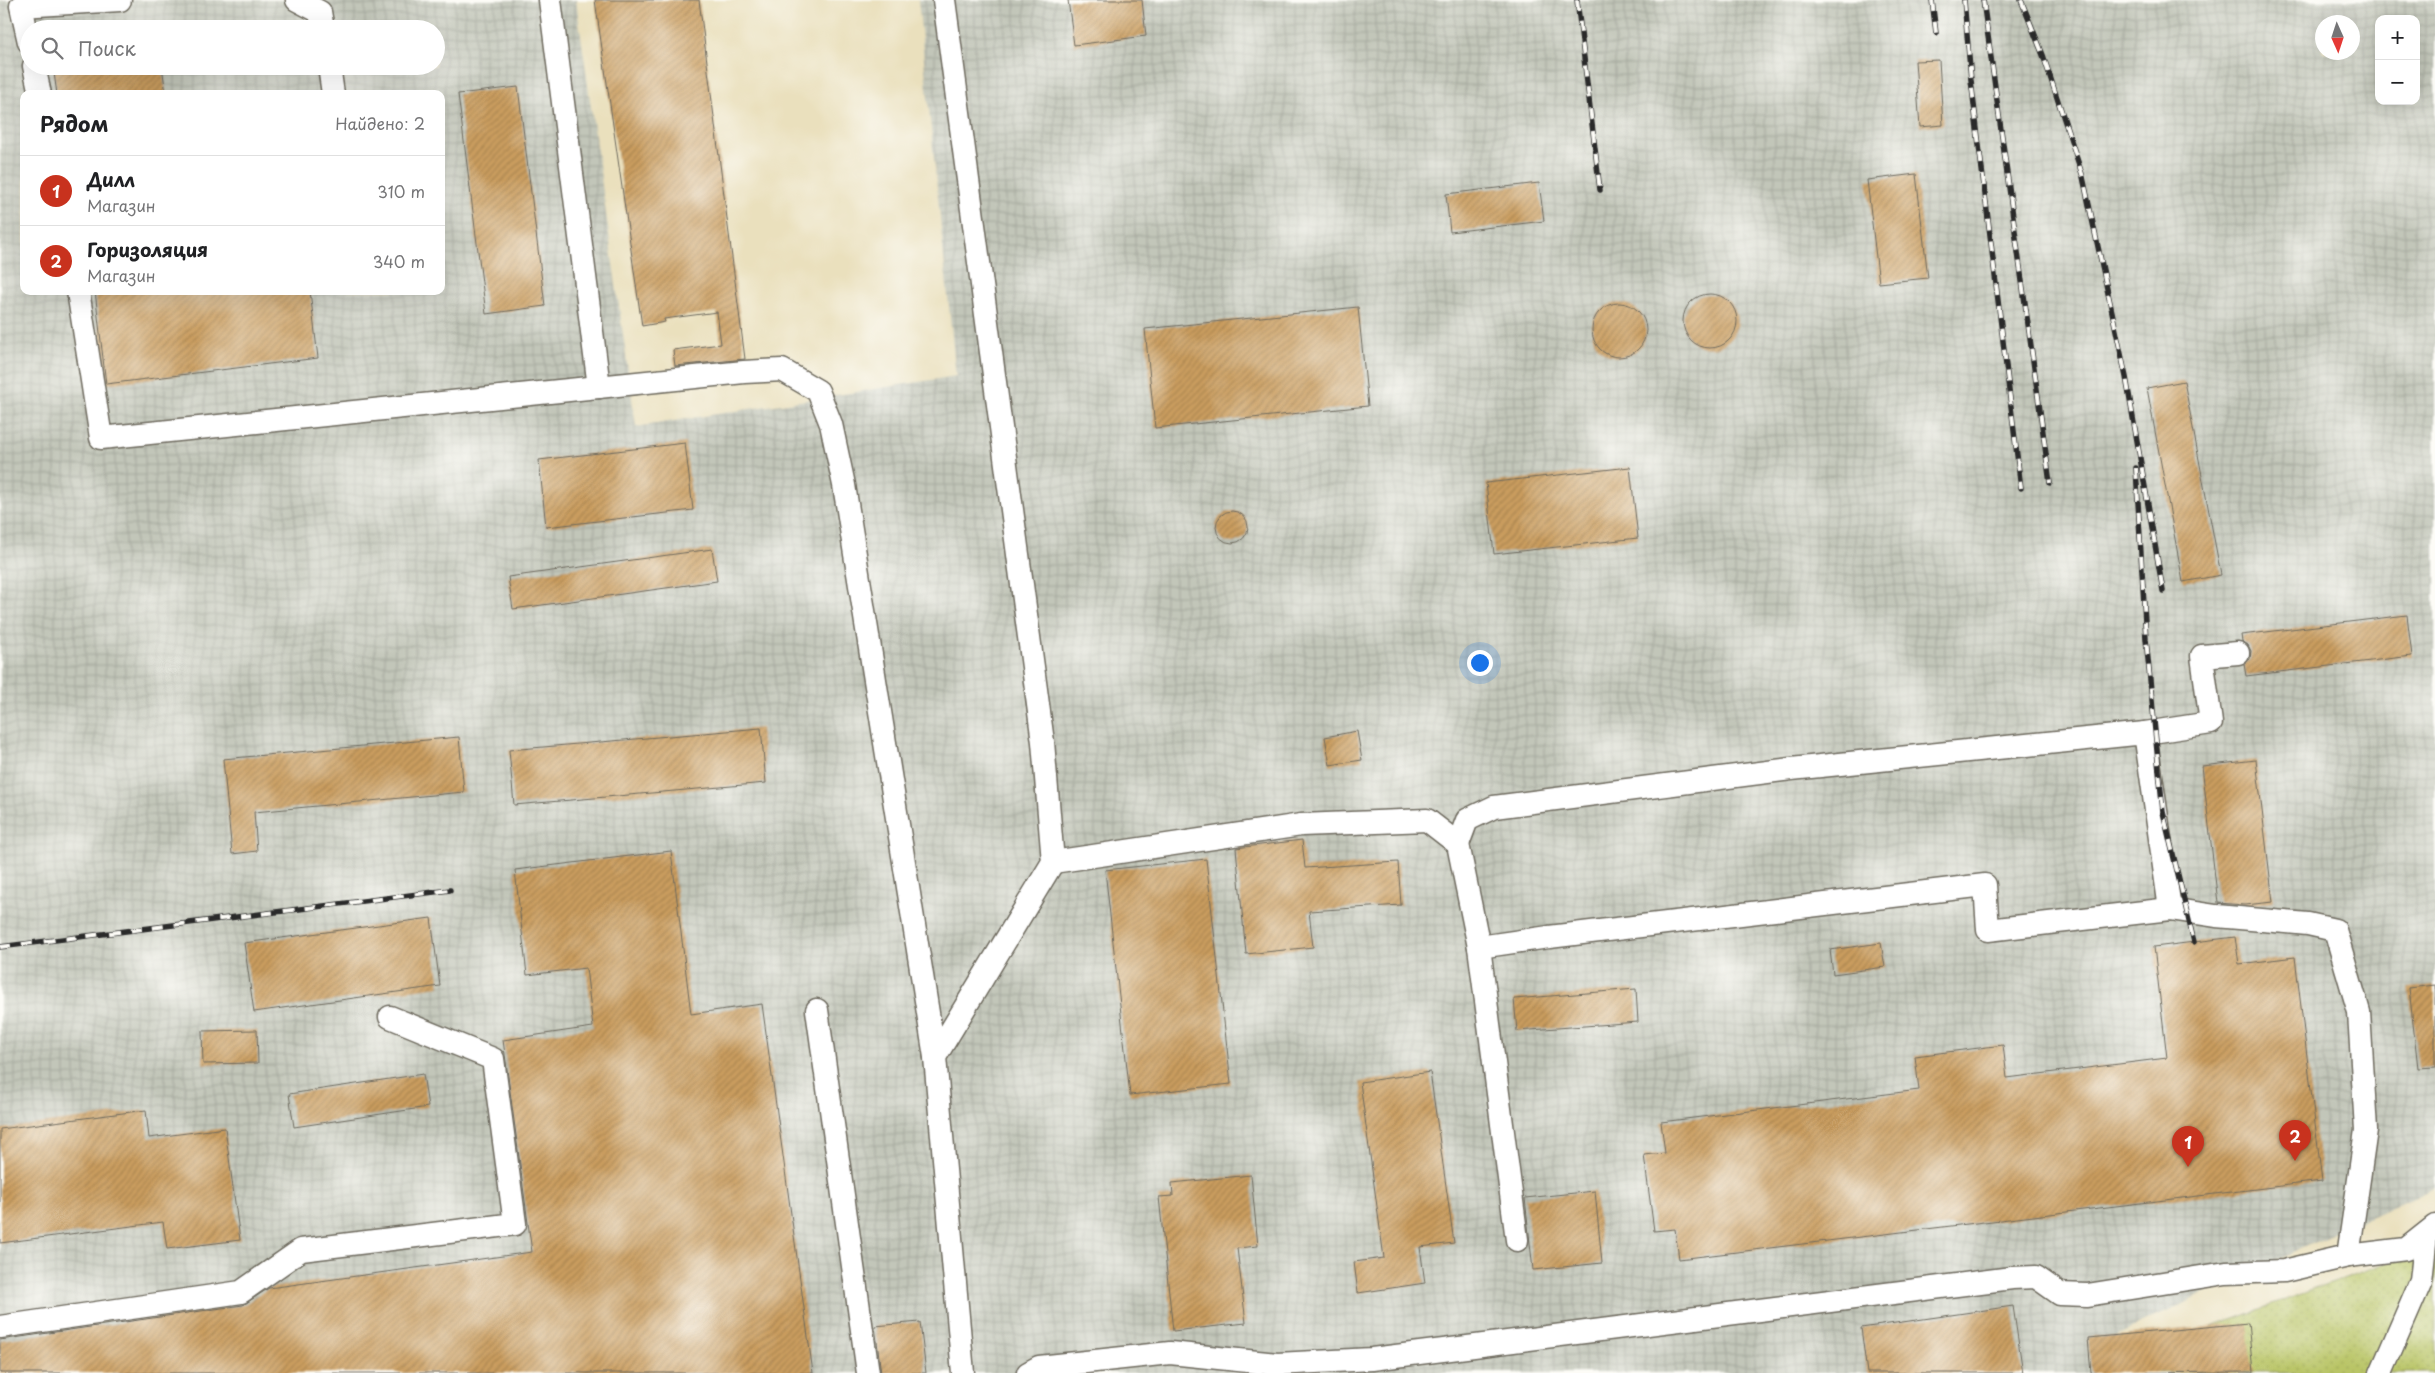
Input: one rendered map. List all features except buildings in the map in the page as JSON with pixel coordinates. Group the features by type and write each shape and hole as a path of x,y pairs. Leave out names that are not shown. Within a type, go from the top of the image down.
{"street":[{"path":"24,20 21,6 120,0"},
{"path":"297,0 320,12 321,20"},
{"path":"550,0 599,387"},
{"path":"935,1058 1052,862 1043,742 944,0"},
{"path":"36,75 39,90"},
{"path":"330,75 332,90"},
{"path":"79,295 101,438 782,370 818,391 830,424 844,485 935,1058 963,1373"},
{"path":"1518,1240 1479,947 1458,844 1467,820 1494,807 1791,769 2145,733 2211,723 2202,656 2238,654"},
{"path":"2145,733 2170,909"},
{"path":"1052,862 1301,825 1427,820 1458,844"},
{"path":"1479,947 1559,935 1985,886 1988,930 2170,909 2216,916 2308,924 2335,930 2359,1012 2366,1130 2348,1256"},
{"path":"817,1010 868,1373"},
{"path":"0,1326 241,1292 302,1250 515,1224 493,1059 390,1017"},
{"path":"1028,1373 1039,1368 1170,1353 1278,1364 1372,1359 2012,1278 2036,1277 2060,1294 2087,1295 2226,1273 2284,1271 2348,1256 2406,1249 2430,1231"},
{"path":"2381,1373 2421,1281 2430,1231"}],"shaded area":[{"path":"0,0 576,0 636,427 956,376 918,0 2435,0 2435,1187 2118,1334 2102,1373 0,1373"}],"green space":[{"path":"2435,1245 2435,1373 2156,1373 2195,1333"}],"railway":[{"path":"1577,0 1600,190"},
{"path":"1932,0 1936,33"},
{"path":"1964,0 1971,80 2021,488"},
{"path":"1983,0 2050,483"},
{"path":"2021,0 2043,55 2083,177 2126,377 2163,591"},
{"path":"2136,468 2146,639 2163,812 2194,942"},
{"path":"0,947 450,890"}],"place":[{"name":"Горизоляция","path":"2295,1161"},
{"name":"Дилл","path":"2188,1167"}]}
